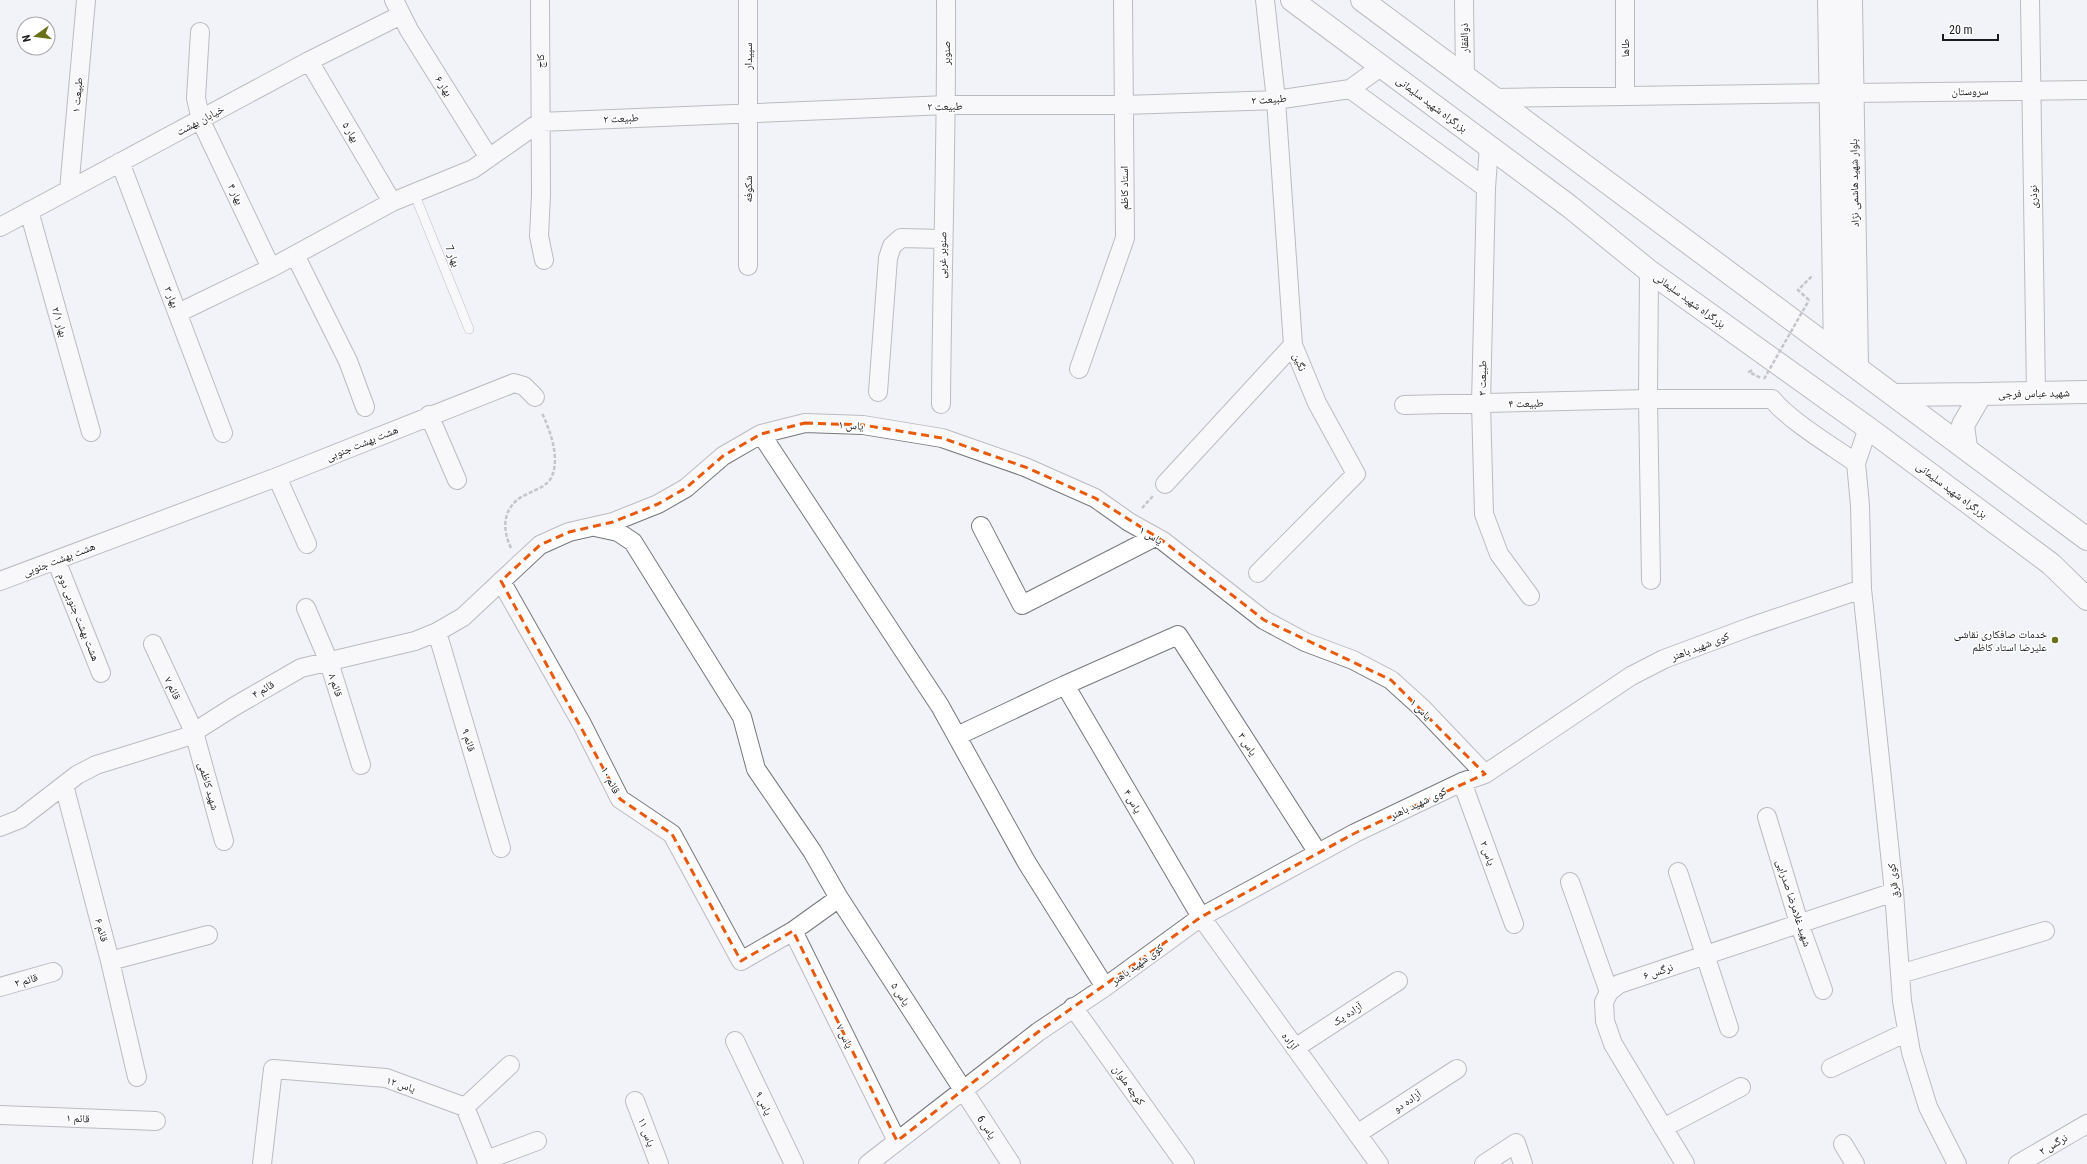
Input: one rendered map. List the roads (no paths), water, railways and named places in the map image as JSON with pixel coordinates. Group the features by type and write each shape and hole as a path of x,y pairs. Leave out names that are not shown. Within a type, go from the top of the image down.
{"main road":[{"name":"بزرگراه شهید سلیمانی","path":"1292,0 1569,206 1649,271 1868,428 2051,564 2087,599"},
{"path":"1362,0 2087,539"},
{"name":"بلوار شهید هاشمی نژاد","path":"1829,0 1835,351"},
{"name":"بلوار شهید هاشمی نژاد","path":"1851,0 1857,367"},
{"path":"1831,93 1853,93"},
{"name":"شهید عباس فرجی","path":"1895,395 2087,392"},
{"path":"1966,448 1963,425 1981,394"}],"street":[{"name":"طبیعت ۱","path":"69,190 86,0"},
{"name":"کاج","path":"540,0 541,195 539,236 544,260"},
{"name":"سپیدار","path":"748,0 748,112"},
{"name":"صنوبر","path":"946,0 946,105"},
{"name":"استاد کاظم","path":"1079,369 1125,238 1124,0"},
{"name":"نگین","path":"1258,573 1356,474 1316,403 1293,345 1276,100 1265,0"},
{"name":"ذوالفقار","path":"1464,0 1465,76"},
{"name":"طاها","path":"1625,0 1625,96"},
{"name":"نوذری","path":"2030,0 2036,393"},
{"name":"خیابان بهشت","path":"0,227 309,61 398,7"},
{"name":"بهار ۶","path":"398,7 489,158"},
{"name":"بهار ۴","path":"200,32 196,98 201,120 271,268"},
{"name":"بهار ۵","path":"309,61 392,202"},
{"path":"1382,66 1350,89 1486,188"},
{"name":"طبیعت ۲","path":"540,122 748,112 946,105 1124,105 1276,100 1350,89"},
{"name":"سروستان","path":"1853,93 2087,90"},
{"path":"1494,98 1831,93"},
{"name":"صنوبر غربی","path":"941,404 942,239 946,105"},
{"name":"شکوفه","path":"748,112 748,266"},
{"path":"178,313 271,268 392,202 473,169 540,122"},
{"name":"طبیعت ٣","path":"1489,146 1486,188 1481,404 1484,514 1499,554 1530,596"},
{"name":"بهار ۳","path":"120,162 223,432"},
{"name":"بهار ۲/۱","path":"29,211 91,432"},
{"path":"878,392 888,258 892,246 901,238 942,239"},
{"path":"295,255 348,361 365,407"},
{"path":"1649,271 1648,399 1651,580"},
{"path":"1165,484 1293,345"},
{"name":"هشت بهشت جنوبی","path":"0,581 277,477 514,383 524,386 536,397"},
{"name":"طبیعت ۴","path":"1404,406 1648,399 1772,399 1778,406 1856,463"},
{"path":"429,416 457,480"},
{"name":"یاس ۱","path":"591,526 613,522 658,504 686,488 723,456 761,434 805,423 863,425 942,438 1025,467 1095,498 1129,522 1155,537 1264,620 1305,642 1353,660 1391,680 1422,708 1485,774"},
{"path":"1862,589 1860,505 1856,463 1868,428"},
{"path":"761,434 940,706 1027,863 1105,987"},
{"path":"277,477 307,544"},
{"name":"قائم ۴","path":"0,827 20,819 64,785 96,765 161,746 194,732 301,668 415,641 437,632 463,617 540,545 569,532 591,526"},
{"name":"یاس ۵","path":"591,526 618,532 633,542 742,717 756,769 812,851 840,898 963,1090"},
{"path":"981,526 1022,605 1155,537"},
{"name":"هشت بهشت جنوبی دوم","path":"56,560 101,674"},
{"name":"قائم ۱۰","path":"501,581 582,724 620,799 672,834 741,961 793,931"},
{"name":"کوی شهید باهنر","path":"871,1163 897,1141 1038,1032 1073,1007 1105,987 1201,917 1354,833 1462,782 1485,774 1631,676 1664,659 1750,627 1862,589"},
{"name":"کوی قرق","path":"1862,589 1894,892 1900,974 1907,1032 1911,1052 1928,1107 1957,1164"},
{"name":"قائم ۸","path":"306,608 329,662 361,765"},
{"name":"قائم ۹","path":"437,632 501,848"},
{"name":"یاس ۳","path":"1066,685 1178,635 1318,853"},
{"name":"قائم ۷","path":"153,644 194,732"},
{"path":"957,736 1066,685"},
{"name":"یاس ۴","path":"1066,685 1201,917"},
{"name":"شهید کاظمی","path":"194,732 224,841"},
{"name":"یاس ۲","path":"1462,782 1514,924"},
{"name":"قائم ۶","path":"64,785 110,961 137,1076"},
{"name":"شهید غلامرضا صدرایی","path":"1767,816 1799,923 1823,990"},
{"path":"1678,872 1729,1028"},
{"path":"1570,882 1609,992 1604,1002 1605,1021 1613,1044 1685,1164"},
{"name":"نرگس ۶","path":"1609,992 1619,984 1894,892"},
{"path":"793,931 840,898"},
{"name":"آزاده","path":"1201,917 1379,1164"},
{"name":"یاس ۷","path":"793,931 897,1141"},
{"path":"1900,974 2045,931"},
{"path":"110,961 208,935"},
{"name":"قائم ۲","path":"0,987 53,972"},
{"name":"آزاده یک","path":"1295,1048 1398,981"},
{"name":"کوچه ملوان","path":"1073,1007 1185,1164"},
{"path":"1831,1068 1907,1032"},
{"name":"یاس ۹","path":"734,1041 794,1164"},
{"path":"510,1065 464,1107 487,1162 537,1141"},
{"name":"یاس ۱۲","path":"262,1164 273,1069 386,1078 464,1107"},
{"name":"آزاده دو","path":"1358,1134 1457,1069"},
{"path":"1664,1128 1741,1087"},
{"name":"یاس 6","path":"963,1090 1011,1164"},
{"name":"یاس ۱۱","path":"636,1101 659,1164"},
{"name":"قائم ۱","path":"0,1115 156,1121"},
{"name":"نرگس ۲","path":"2018,1164 2087,1124"},
{"path":"1484,1164 1516,1143 1523,1164"},
{"path":"1842,1144 1855,1164"}],"lane":[{"name":"بهار 7","path":"414,193 469,329"}],"place":[{"name":"خدمات صافکاری نقاشی علیرضا استاد کاظم","path":"2055,640"}]}
